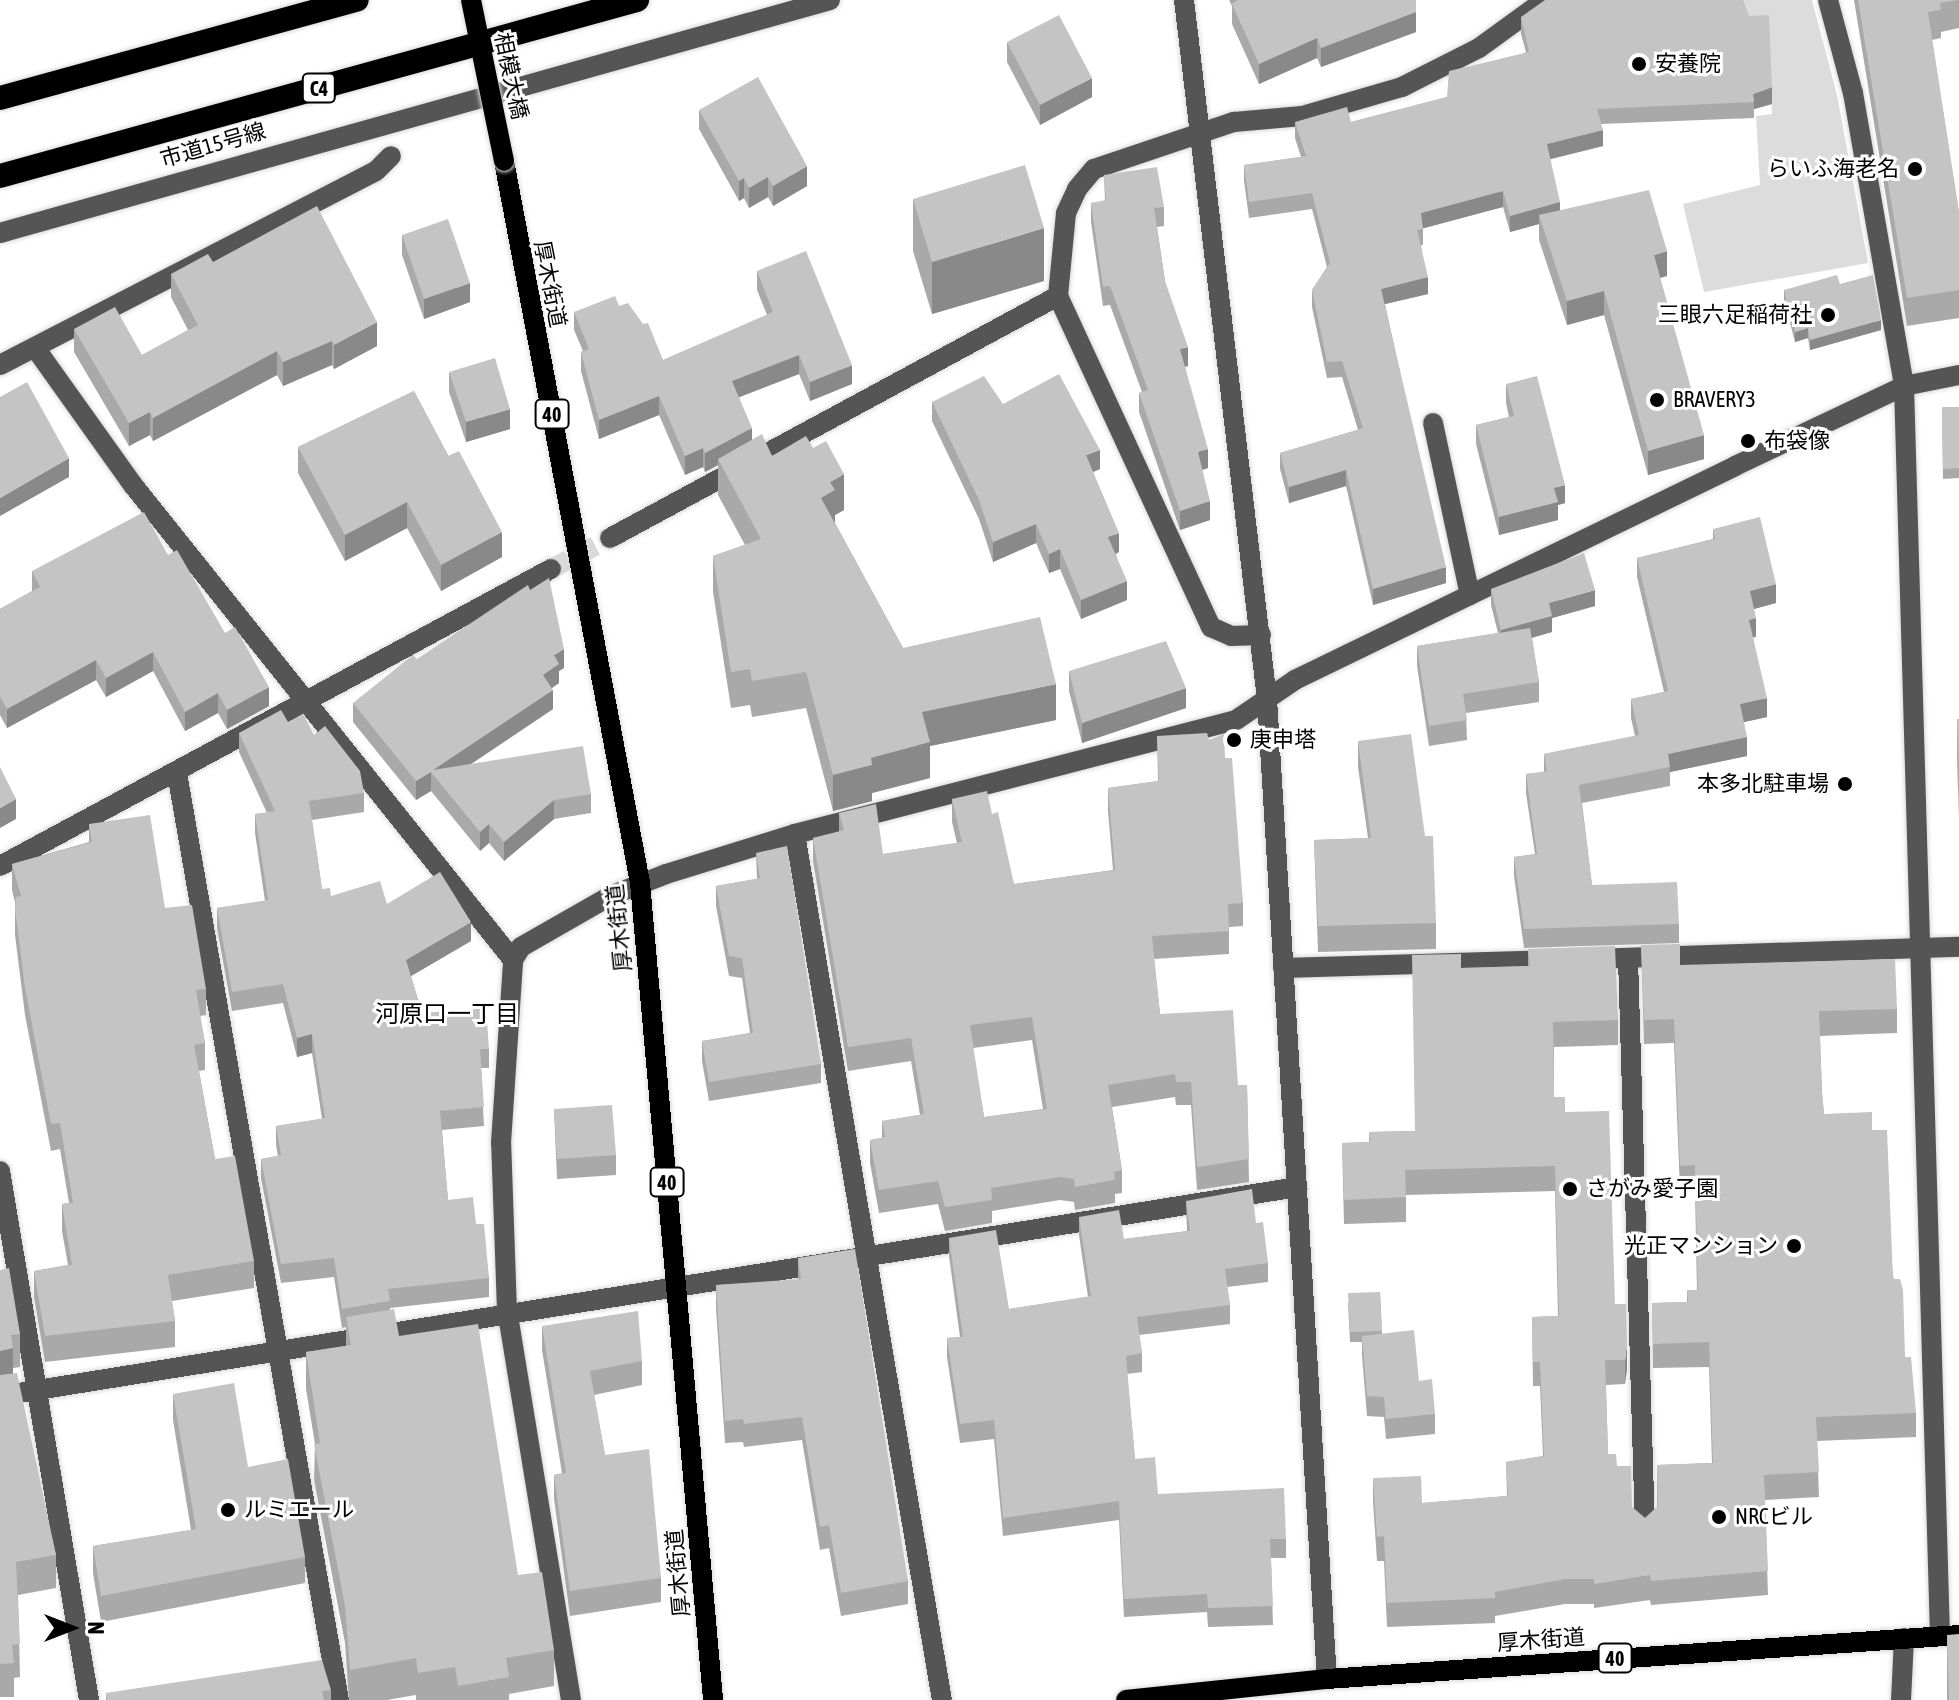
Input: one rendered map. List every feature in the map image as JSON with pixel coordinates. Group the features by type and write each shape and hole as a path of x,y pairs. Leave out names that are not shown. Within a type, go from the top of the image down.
{"highway":[{"path":"0,98 357,0"},
{"name":"C4","path":"0,176 637,0"}],"main road":[{"name":"相模大橋","path":"471,0 504,161"},
{"name":"厚木街道","path":"504,161 640,883 713,1700"},
{"name":"厚木街道","path":"1126,1700 1327,1679 1949,1635"}],"street":[{"name":"市道15号線","path":"0,233 440,106 830,0"},
{"path":"1184,0 1267,699 1327,1679"},
{"path":"1261,635 1231,636 1211,627 1058,296 1066,213 1094,169 1234,122 1302,116 1402,87 1479,48 1545,0"},
{"path":"1828,0 1853,93 1904,386 1921,948 1949,1635"},
{"path":"0,365 376,171 391,156"},
{"path":"610,538 1058,296"},
{"path":"36,349 133,485 513,960 501,1143 507,1311 571,1700"},
{"path":"513,960 539,935 640,883 795,834 1236,720 1267,699 1470,595 1904,386 1959,375"},
{"path":"1433,423 1470,595"},
{"path":"0,866 551,569"},
{"path":"177,773 339,1700"},
{"path":"795,834 942,1700"},
{"path":"1283,968 1959,947"},
{"path":"1628,958 1645,1530"},
{"path":"0,1171 89,1700"},
{"path":"0,1396 507,1311 1297,1187"},
{"path":"1901,1700 1904,1638"}],"shaded area":[{"path":"1738,0 1812,0 1837,95 1868,263 1704,292 1683,204 1760,185 1756,116 1772,114 1768,32 1745,33"}],"building":[{"path":"1238,0 1416,0 1416,12 1321,48 1317,38 1259,64 1232,4"},
{"path":"1545,0 1743,0 1749,16 1769,15 1772,87 1753,94 1754,102 1597,109 1603,130 1547,144 1560,202 1510,216 1503,191 1421,213 1423,229 1417,230 1428,277 1381,289 1446,567 1373,589 1346,470 1289,487 1280,453 1363,428 1342,361 1327,362 1312,290 1330,263 1312,193 1249,202 1244,165 1306,156 1295,122 1347,107 1351,122 1447,97 1449,71 1529,52 1521,17"},
{"name":"らいふ海老名","path":"1858,0 1957,0 1940,3 1941,10 1928,12 1959,213 1959,290 1907,298"},
{"path":"1059,15 1092,78 1040,105 1007,42"},
{"path":"758,77 807,166 773,186 768,177 749,188 744,178 739,181 699,110"},
{"path":"1025,165 1044,228 932,262 913,199"},
{"path":"1157,167 1164,207 1154,208 1165,281 1188,347 1180,349 1208,449 1198,452 1210,501 1180,511 1139,393 1148,390 1110,286 1103,287 1091,203 1106,200 1104,175"},
{"path":"1649,190 1667,251 1654,255 1704,435 1648,451 1604,291 1567,301 1539,215"},
{"path":"317,206 377,322 334,345 332,341 283,362 277,351 153,418 150,412 129,423 74,329 115,307 142,355 198,325 171,274 208,254 213,262"},
{"path":"448,219 470,283 424,299 402,235"},
{"path":"806,251 852,365 810,382 799,355 732,381 752,428 705,453 703,448 685,456 659,396 599,420 581,352 589,349 574,312 615,296 619,306 628,303 643,324 648,323 663,360 773,312 757,271"},
{"name":"三眼六足稲荷社","path":"1837,275 1840,284 1873,275 1881,320 1810,340 1808,328 1795,332 1784,290"},
{"path":"495,358 510,409 466,422 449,372"},
{"path":"1059,374 1100,450 1086,455 1119,533 1108,537 1127,581 1081,600 1060,549 1049,554 1036,524 993,542 979,500 932,402 984,376 1003,404"},
{"path":"1537,376 1565,485 1554,488 1558,502 1499,517 1476,425 1514,416 1506,384"},
{"path":"27,382 69,458 0,498 0,397"},
{"path":"414,391 448,456 459,451 502,532 441,565 407,502 345,535 298,447"},
{"path":"1942,407 1959,407 1959,468 1943,469"},
{"path":"762,434 772,456 806,436 813,448 826,441 844,474 830,482 835,490 821,498 903,648 1040,617 1056,684 922,712 930,742 871,758 872,765 833,775 806,672 752,681 750,669 731,672 713,556 761,539 718,459"},
{"path":"144,512 168,555 177,550 225,633 235,627 269,687 227,710 218,693 185,712 153,652 106,678 96,660 7,709 0,696 0,609 40,587 32,571"},
{"path":"1760,517 1776,584 1750,591 1756,618 1749,620 1767,698 1740,704 1747,737 1668,754 1670,767 1579,785 1592,885 1677,882 1679,924 1524,929 1514,857 1537,854 1526,774 1547,771 1544,754 1639,735 1631,699 1668,691 1637,558 1715,539 1713,529"},
{"path":"1584,553 1595,590 1549,603 1552,616 1501,630 1491,589"},
{"path":"549,578 564,649 554,655 559,664 543,675 553,690 433,770 583,746 591,794 554,800 504,842 489,824 480,832 431,772 416,781 353,703 413,655 417,659 528,585 530,590"},
{"path":"1530,628 1539,682 1463,694 1467,720 1429,726 1417,646"},
{"path":"1166,641 1186,688 1082,723 1069,671"},
{"path":"281,710 288,722 303,714 314,735 325,726 360,771 364,793 309,801 322,889 330,888 331,896 380,881 387,904 440,872 471,922 406,960 422,1013 486,1008 489,1049 480,1049 484,1107 440,1111 448,1200 473,1197 476,1224 484,1224 489,1278 388,1289 390,1301 342,1309 334,1258 281,1264 261,1159 281,1155 276,1126 325,1118 312,1034 297,1038 283,984 232,992 217,908 268,900 255,814 275,811 239,733"},
{"path":"1957,719 1959,719 1959,774"},
{"path":"1207,733 1209,740 1224,734 1225,758 1232,758 1243,903 1228,904 1229,931 1152,936 1160,1014 1233,1010 1238,1085 1247,1085 1249,1159 1197,1167 1191,1082 1176,1082 1175,1074 1108,1085 1122,1170 1114,1172 1115,1180 1075,1187 1074,1179 1060,1177 991,1188 992,1200 945,1207 938,1181 879,1190 870,1140 885,1137 882,1121 924,1114 911,1038 848,1047 813,838 844,830 839,813 876,804 883,854 962,842 952,799 987,791 992,814 998,812 1014,884 1115,870 1108,788 1159,781 1157,736","holes":["1032,1017 1047,1109 984,1117 970,1025"]},
{"path":"1411,734 1425,836 1433,836 1436,923 1318,926 1314,840 1371,838 1358,741"},
{"path":"0,767 16,799 0,808"},
{"path":"150,815 165,908 192,905 206,989 196,990 205,1043 194,1045 215,1159 235,1156 254,1261 168,1275 175,1321 45,1336 34,1271 72,1265 62,1204 73,1203 60,1123 51,1124 25,988 15,908 16,897 21,896 12,864 92,842 89,824"},
{"path":"787,846 821,1064 709,1082 702,1041 753,1033 742,958 729,956 716,886 760,878 756,853"},
{"path":"1680,944 1680,965 1895,959 1897,1009 1819,1011 1822,1093 1824,1114 1872,1112 1872,1130 1887,1130 1893,1279 1900,1279 1903,1290 1905,1357 1911,1357 1916,1413 1816,1417 1819,1472 1764,1475 1768,1571 1651,1581 1650,1575 1594,1584 1594,1579 1565,1579 1495,1592 1495,1598 1387,1603 1384,1536 1377,1537 1373,1478 1421,1476 1422,1503 1508,1496 1506,1462 1544,1456 1540,1362 1533,1362 1532,1317 1559,1316 1555,1166 1405,1170 1406,1197 1344,1200 1342,1143 1370,1142 1369,1132 1415,1131 1412,955 1461,954 1461,968 1530,966 1528,949 1615,946 1618,1020 1553,1022 1554,1097 1565,1097 1565,1112 1609,1111 1615,1304 1626,1304 1627,1344 1625,1360 1605,1360 1608,1454 1616,1454 1617,1466 1631,1466 1632,1507 1645,1518 1658,1506 1657,1465 1713,1463 1709,1342 1653,1344 1652,1303 1688,1302 1687,1290 1698,1290 1695,1165 1680,1166 1674,1019 1644,1020 1641,945"},
{"path":"612,1105 616,1155 557,1159 554,1109"},
{"path":"1252,1189 1256,1223 1263,1222 1268,1263 1225,1269 1230,1305 1137,1317 1142,1353 1126,1356 1135,1459 1155,1457 1158,1494 1284,1488 1286,1539 1270,1539 1273,1606 1208,1608 1207,1594 1124,1599 1119,1501 1003,1518 994,1420 960,1424 947,1338 963,1337 949,1238 996,1230 1009,1309 1091,1296 1079,1217 1119,1210 1124,1239 1190,1231 1186,1201"},
{"path":"855,1249 908,1581 841,1593 829,1525 820,1527 802,1417 744,1424 743,1419 725,1421 716,1285 801,1279 798,1258"},
{"path":"9,1268 20,1334 11,1335 13,1348 0,1351 0,1270"},
{"path":"1380,1292 1382,1331 1350,1332 1348,1293"},
{"path":"394,1309 399,1336 478,1324 518,1575 542,1572 554,1650 506,1658 509,1677 458,1686 455,1667 418,1673 416,1658 350,1670 345,1606 314,1444 320,1443 306,1352 351,1345 346,1317"},
{"path":"638,1311 642,1361 590,1371 605,1455 649,1449 661,1578 570,1591 554,1475 566,1473 542,1326"},
{"path":"1414,1330 1419,1381 1432,1379 1435,1414 1386,1419 1384,1397 1367,1396 1362,1336"},
{"path":"17,1373 56,1555 16,1562 20,1644 12,1645 14,1663 0,1664 0,1375"},
{"path":"234,1383 248,1467 288,1459 305,1557 101,1596 93,1546 196,1529 173,1394"},
{"path":"1959,1634 1959,1700 1949,1700 1947,1635"},
{"path":"322,1660 331,1690 322,1691 324,1700 107,1700 106,1693"}],"tunnel":[{"path":"551,569 610,538"}],"place":[{"name":"安養院","path":"1639,64"},
{"name":"らいふ海老名","path":"1915,169"},
{"name":"三眼六足稲荷社","path":"1828,315"},
{"name":"BRAVERY3","path":"1657,400"},
{"name":"布袋像","path":"1748,441"},
{"name":"庚申塔","path":"1234,740"},
{"name":"本多北駐車場","path":"1845,784"},
{"name":"さがみ愛子園","path":"1570,1189"},
{"name":"光正マンション","path":"1794,1246"},
{"name":"ルミエール","path":"228,1510"},
{"name":"NRCビル","path":"1719,1517"}],"district":[{"name":"河原口一丁目","path":"447,1014"}]}
